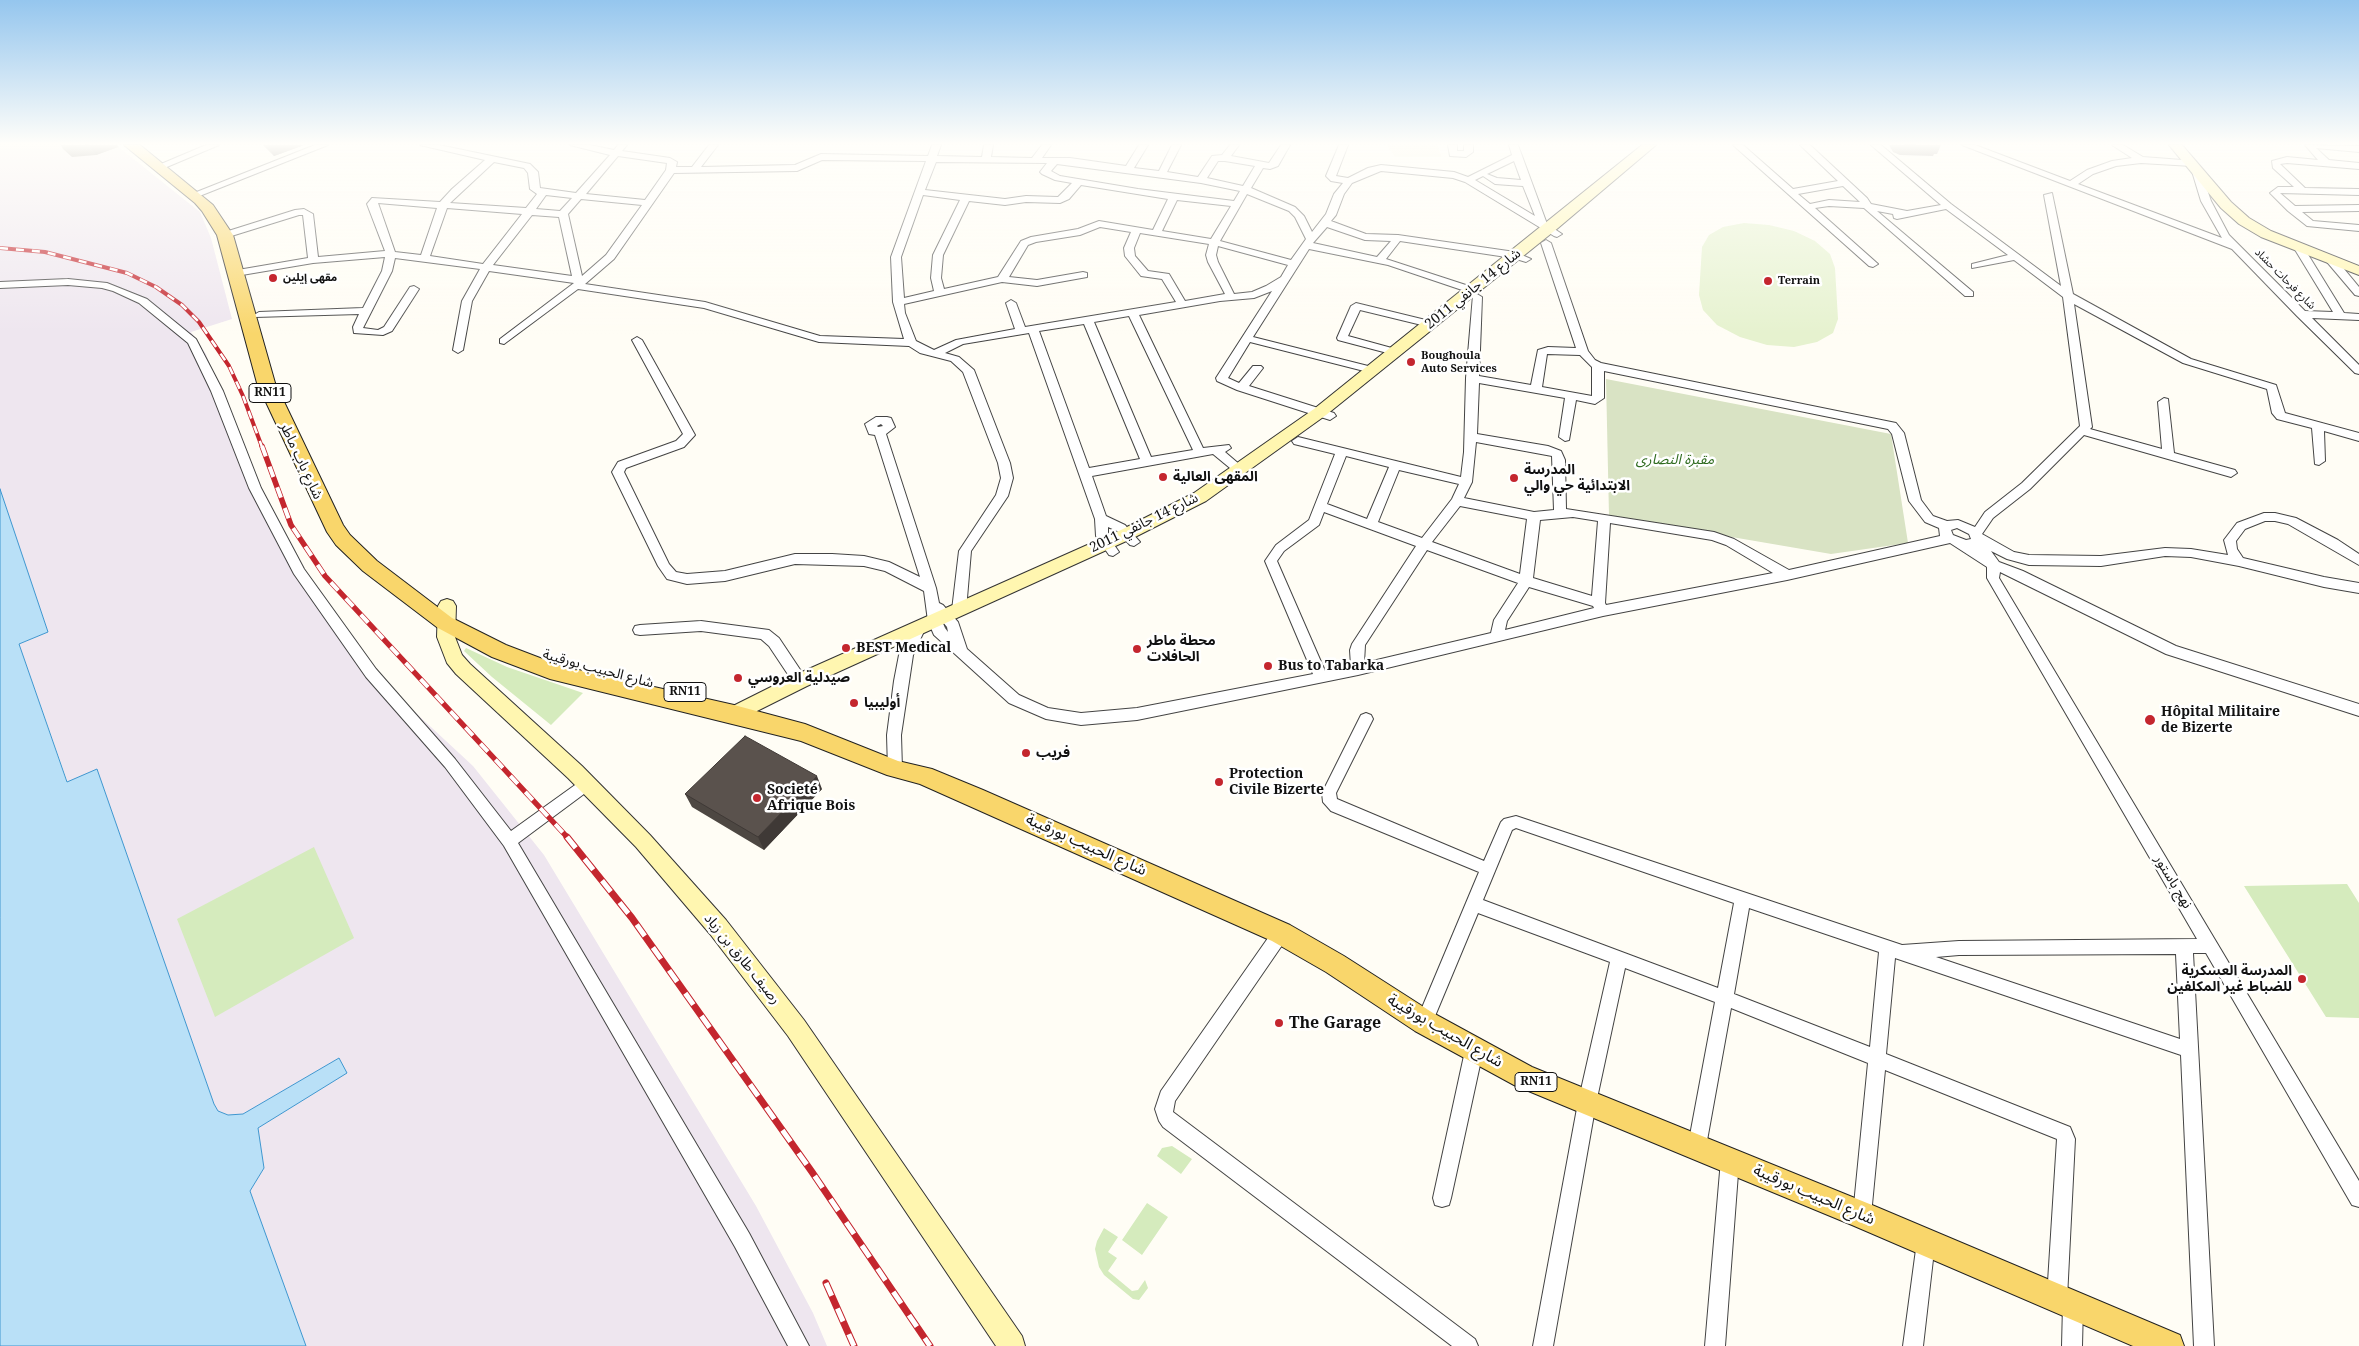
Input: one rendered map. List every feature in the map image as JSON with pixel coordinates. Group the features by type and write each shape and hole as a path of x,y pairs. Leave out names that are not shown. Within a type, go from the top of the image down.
{"main road":[{"name":"شارع باب ماطر","path":"208,208 231,233 266,383 334,527 343,540 370,566 446,614"},
{"name":"شارع 14 جانفي 2011","path":"1131,538 1186,505 1325,414 1520,257 1578,208"},
{"name":"شارع 14 جانفي 2011","path":"1549,233 1582,208"},
{"path":"2229,208 2244,221 2266,234 2359,271"},
{"name":"شارع باب ماطر","path":"241,271 259,314 282,388 347,521 367,545 446,614"},
{"name":"شارع 14 جانفي 2011","path":"751,712 946,620 1201,507 1298,441 1372,370 1430,324 1474,293"},
{"name":"شارع الحبيب بورقيبة","path":"446,614 499,650 558,673 751,712 805,734 895,763 1043,826 1281,934 1335,964 1424,1022 1523,1076 1697,1146 2169,1346"},
{"name":"رصيف طارق بن زياد","path":"446,614 448,648 463,669 587,784 672,874 775,1000 1012,1346"},
{"name":"شارع 14 جانفي 2011","path":"751,712 800,681 914,636"}],"street":[{"path":"373,208 391,254 386,271 358,327 358,331 367,334 386,331 414,289"},
{"path":"425,257 442,208"},
{"path":"477,208 563,214"},
{"path":"458,350 464,307 486,267 531,208"},
{"path":"567,208 563,214 579,282"},
{"path":"504,341 579,282 617,249 645,208"},
{"path":"911,343 898,302 896,257 913,208"},
{"path":"940,293 936,278 938,255 961,208"},
{"path":"1156,234 1168,208"},
{"path":"1231,297 1213,262 1211,254 1214,242 1234,208"},
{"path":"1289,208 1299,216 1309,242"},
{"path":"1325,414 1223,382 1222,378 1249,339 1294,264 1309,242 1326,223 1334,208"},
{"path":"1511,208 1549,233"},
{"path":"1538,208 1549,233 1583,352 1598,366 1892,426 1898,433 1915,501 1929,519 1994,565 2018,574 2171,650 2357,708"},
{"path":"1809,208 1873,264"},
{"path":"1868,208 1969,294"},
{"path":"1875,208 1906,214"},
{"path":"1881,219 1938,208"},
{"path":"1950,208 2068,296 2188,361 2272,387 2278,413 2286,418 2359,438"},
{"path":"880,432 930,588 933,604 946,620 952,645 961,650 1014,699 1046,713 1081,719 1137,714 1358,670 1498,636 1600,607 1787,575 1951,536 1962,525 1988,515 2026,486 2083,431 2087,420 2068,296 2051,208"},
{"path":"2131,208 2236,247"},
{"name":"شارع فرحات حشاد","path":"2209,208 2225,236 2359,371"},
{"path":"2291,208 2359,208"},
{"path":"2291,208 2310,224 2359,228"},
{"path":"231,233 304,212 308,214 314,260"},
{"path":"1326,223 1365,237 1398,238 1520,257"},
{"path":"1002,279 1018,250 1028,241 1080,232 1094,224 1214,242 1294,264"},
{"path":"1136,231 1129,248 1130,256 1145,274 1165,276 1183,305"},
{"path":"1380,260 1398,238"},
{"path":"1309,242 1380,260 1474,293 1471,437 1466,482 1457,501 1424,544 1359,644 1357,650 1358,670"},
{"path":"2299,248 2341,317"},
{"path":"241,271 314,260 391,254 425,257 705,305 819,339 911,343 924,351 955,359 968,370 1004,462 1007,478 1002,496 968,544 946,620"},
{"path":"1976,266 2014,257"},
{"path":"2331,260 2359,293"},
{"path":"898,302 1002,279 1037,283 1083,275"},
{"path":"935,354 969,340 1020,330 1262,292 1286,277"},
{"path":"0,285 68,282 103,285 118,289 143,301 192,342 213,383 255,488 307,584 384,690 450,764 510,841 742,1240 798,1346"},
{"path":"1011,303 1020,330"},
{"path":"1395,352 1342,338 1356,306 1430,324"},
{"path":"259,314 366,311"},
{"path":"1132,312 1200,453"},
{"path":"2302,314 2359,317"},
{"path":"1087,319 1148,463"},
{"path":"1033,328 1101,519 1102,536 1109,548"},
{"path":"1249,339 1372,370"},
{"path":"637,340 689,435 680,444 622,465 618,472 664,566 672,576 687,579 725,576 795,559 832,559 864,561 889,567 930,588"},
{"path":"1536,389 1542,352 1548,350 1583,352"},
{"path":"1472,378 1597,399 1598,366"},
{"path":"1241,388 1257,368"},
{"path":"1565,438 1571,396"},
{"path":"2164,402 2168,455"},
{"path":"2318,427 2320,462"},
{"path":"2083,431 2231,473"},
{"path":"1471,437 1548,450 1557,454 1559,460 1560,513"},
{"path":"1298,441 1466,482"},
{"path":"1084,473 1220,449 1240,470"},
{"path":"1321,677 1271,561 1280,548 1315,522 1341,453"},
{"path":"1371,524 1395,466"},
{"path":"1457,501 1534,516 1573,513 1722,538 1787,575"},
{"path":"1320,506 1600,607"},
{"path":"1951,536 1966,545 1977,538 1988,515"},
{"path":"1498,636 1501,620 1526,581 1534,516"},
{"path":"2239,561 2231,550 2230,540 2242,526 2264,517 2276,517 2292,521 2334,543 2359,560"},
{"path":"1600,607 1604,518"},
{"path":"1101,519 1131,538"},
{"path":"1962,525 1977,538 2011,556 2029,560 2100,561 2165,552 2190,553 2239,561 2324,582 2359,588"},
{"name":"نهج باستور","path":"1977,538 1994,565 1993,578 2359,1198"},
{"path":"640,630 701,626 764,634 774,642 800,681"},
{"path":"895,763 894,735 901,680 914,636"},
{"path":"1366,719 1329,793 1330,802 1488,869"},
{"path":"510,841 587,784"},
{"path":"1424,1022 1506,827 1509,823 1516,822 2189,1050"},
{"path":"1697,1146 1743,899"},
{"path":"1474,904 1878,1057 2064,1133 2066,1139 2065,1302 2072,1346"},
{"path":"1281,934 1167,1097 1164,1109 1166,1116 1169,1121 1468,1346"},
{"path":"2184,945 2204,1346"},
{"path":"1895,950 2211,946"},
{"path":"1862,1215 1878,1057 1895,950"},
{"path":"1543,1346 1587,1103 1618,959"},
{"path":"1442,1198 1474,1050"},
{"path":"1715,1346 1730,1160"},
{"path":"1913,1346 1926,1242"}],"shaded area":[{"path":"0,208 195,208 200,212 211,238 232,319 191,332 206,354 249,466 298,566 376,676 473,766 544,855 756,1206 813,1313 827,1346 306,1346 250,1191 264,1168 258,1128 346,1073 339,1058 243,1114 228,1115 218,1111 97,769 68,783 19,644 48,632 0,489"}],"green space":[{"path":"1744,223 1769,225 1794,231 1815,241 1830,254 1835,268 1838,319 1833,333 1817,342 1794,347 1767,345 1740,337 1717,325 1703,310 1699,295 1702,247 1709,235 1723,227"},
{"name":"مقبرة النصارى","path":"1606,379 1891,434 1908,543 1831,554 1609,516"},
{"path":"466,648 507,667 583,693 551,725 492,677 464,651"},
{"path":"314,847 354,938 215,1017 177,919"},
{"path":"2347,884 2359,903 2359,1018 2326,1017 2244,886"},
{"path":"1172,1146 1192,1159 1181,1174 1157,1156 1162,1148"},
{"path":"1147,1203 1168,1217 1142,1255 1122,1240"},
{"path":"1104,1228 1118,1237 1108,1252 1117,1258 1108,1271 1132,1291 1138,1290 1145,1280 1148,1288 1139,1300 1133,1299 1104,1275 1099,1267 1095,1249"}],"water":[{"path":"0,489 48,632 19,644 67,782 97,769 218,1111 228,1115 243,1114 339,1058 347,1073 258,1128 264,1168 250,1191 306,1346 0,1346"}],"building":[{"name":"Societé Afrique Bois","path":"745,736 817,776 758,837 685,794"}],"railway":[{"path":"0,248 45,252 127,273 156,287 182,305 199,322 229,366 243,396 262,447"},
{"path":"262,446 291,525 325,576 568,838"},
{"path":"567,837 632,918 812,1172 930,1346"},
{"path":"826,1283 854,1346"}],"place":[{"name":"مقهى إيلين","path":"273,278"},
{"name":"Terrain","path":"1768,281"},
{"name":"Boughoula Auto Services","path":"1411,362"},
{"name":"المقهى العالية","path":"1163,477"},
{"name":"المدرسة الابتدائية حي والي","path":"1514,478"},
{"name":"BEST Medical","path":"846,648"},
{"name":"محطة ماطر الحافلات","path":"1137,649"},
{"name":"Bus to Tabarka","path":"1268,666"},
{"name":"صيدلية العروسي","path":"738,678"},
{"name":"أوليبيا","path":"854,703"},
{"name":"Hôpital Militaire de Bizerte","path":"2150,720"},
{"name":"فريب","path":"1026,753"},
{"name":"Protection Civile Bizerte","path":"1219,782"},
{"name":"Societé Afrique Bois","path":"757,798"},
{"name":"المدرسة العسكرية للضباط غير المكلفين","path":"2302,979"},
{"name":"The Garage","path":"1279,1023"}]}
